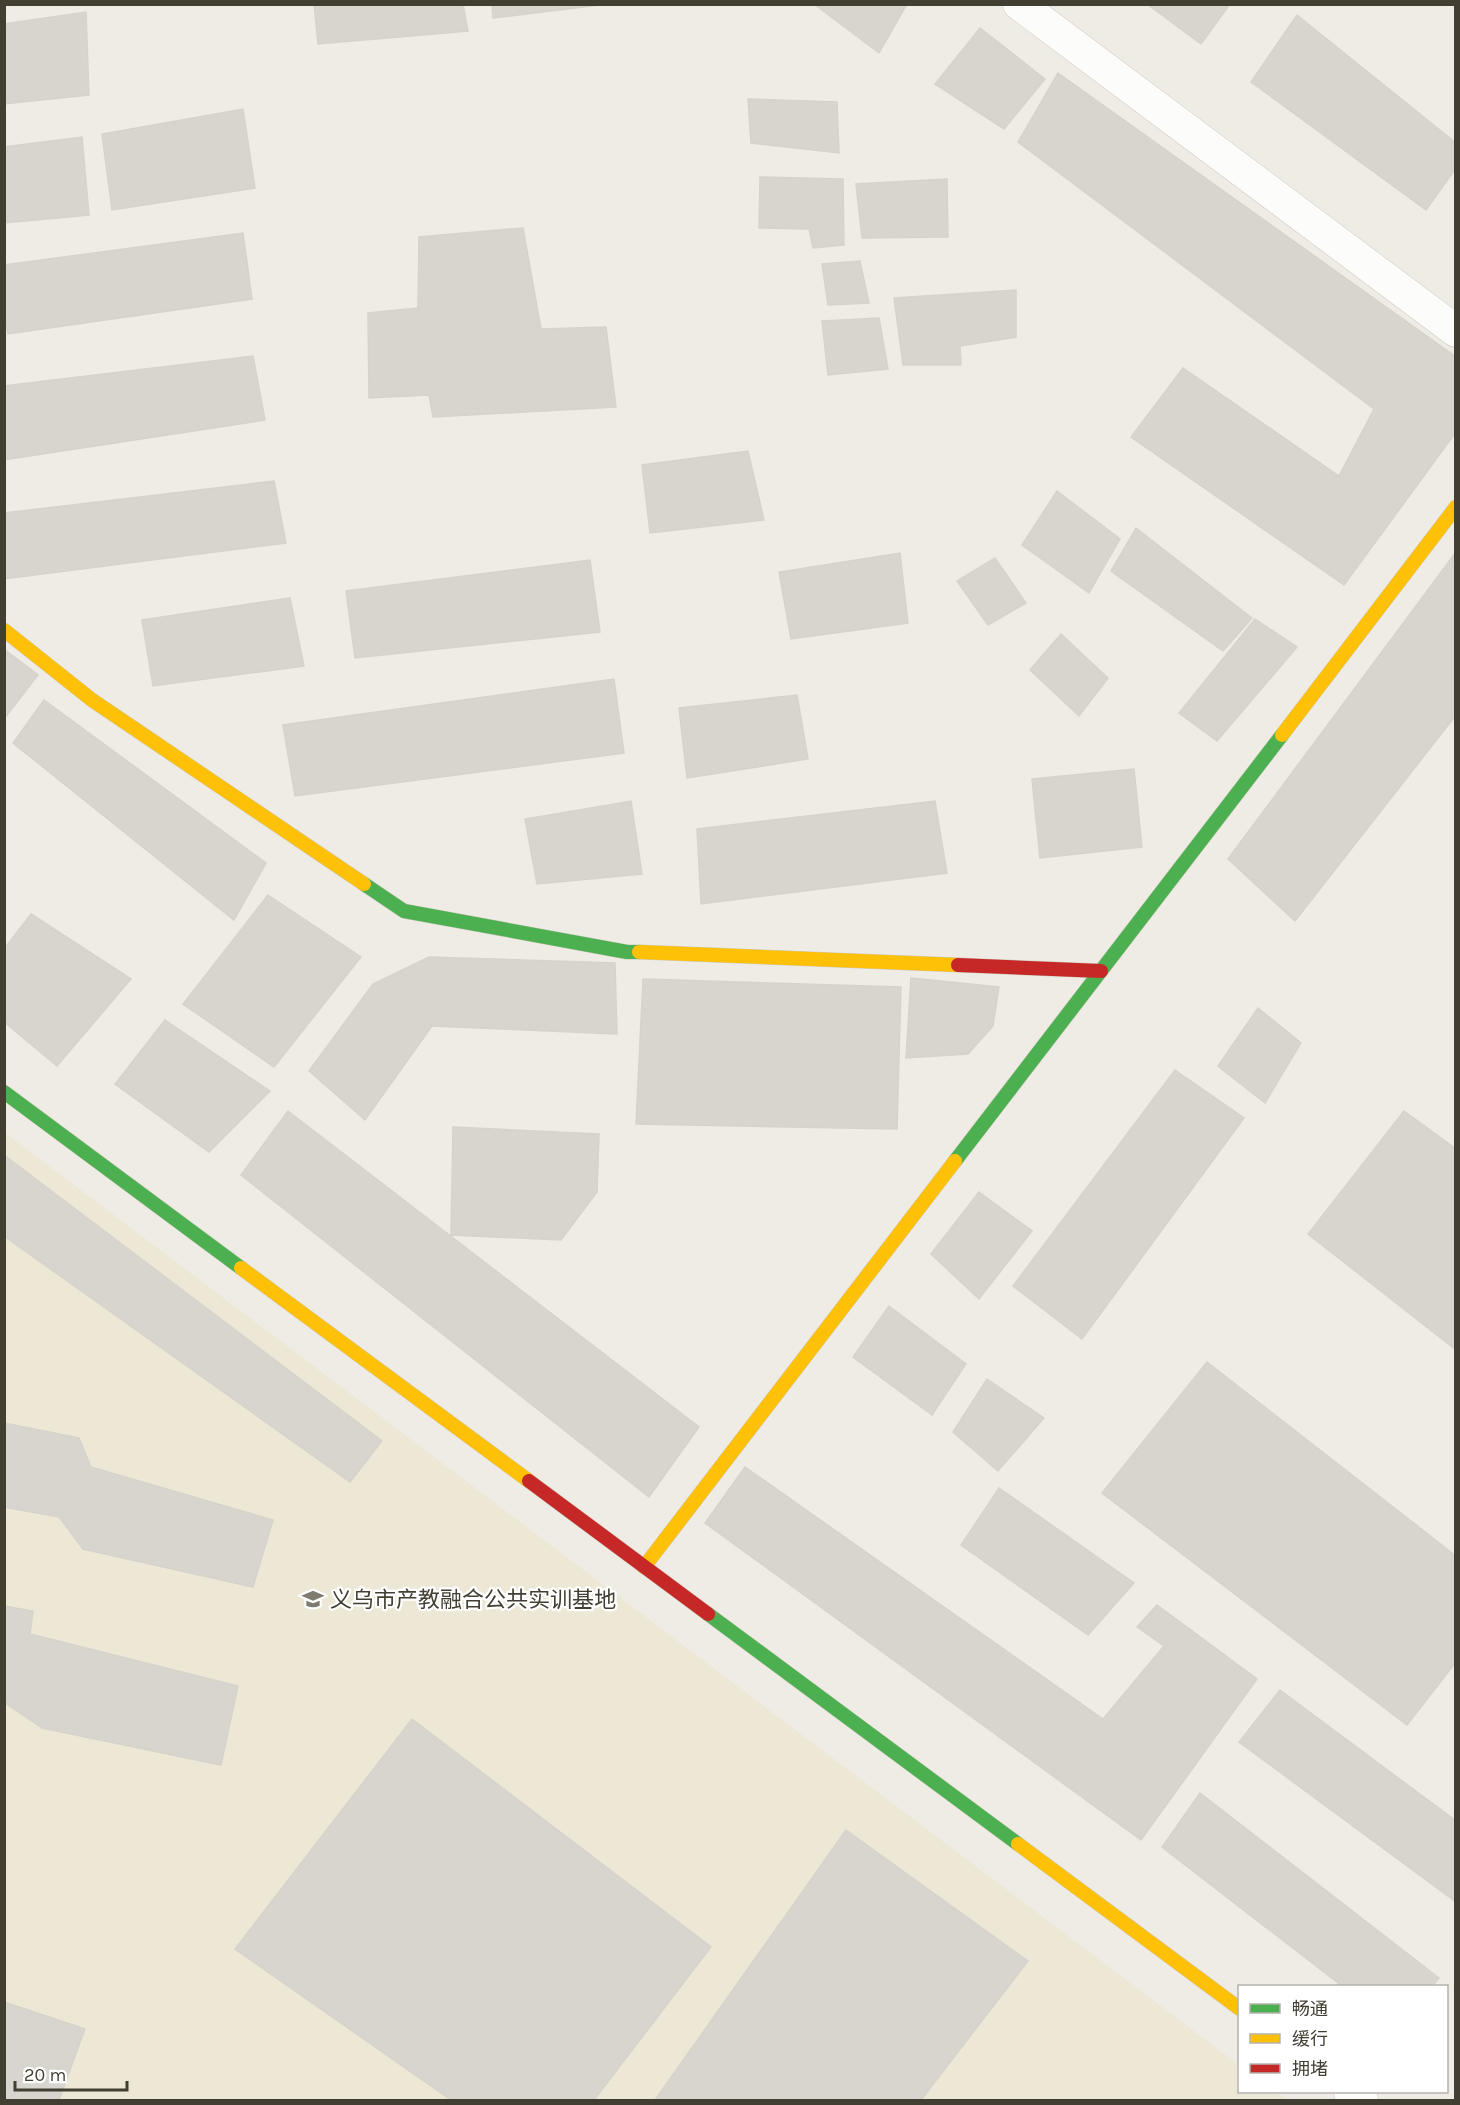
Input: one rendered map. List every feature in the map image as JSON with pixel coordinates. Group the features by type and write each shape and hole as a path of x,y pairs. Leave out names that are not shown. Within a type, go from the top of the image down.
{"street":[{"path":"1019,4 1455,331"},
{"path":"644,1567 1455,507"},
{"path":"4,630 92,700 404,911 627,952 1101,971"},
{"path":"4,1092 1238,2008"}],"shaded area":[{"name":"义乌市产教融合公共实训基地","path":"4,1132 1238,2064 1238,2093 1276,2093 1287,2100 5,2100"}],"building":[{"path":"314,4 463,4 468,31 318,44"},
{"path":"492,4 608,4 493,18"},
{"path":"814,4 907,4 879,53"},
{"path":"1147,4 1230,4 1201,44"},
{"path":"86,12 89,95 4,104 4,24"},
{"path":"1297,15 1456,143 1456,168 1426,210 1251,82"},
{"path":"980,28 1045,79 1004,129 935,84"},
{"path":"1058,73 1456,357 1456,432 1344,585 1131,437 1183,368 1339,476 1374,409 1018,142"},
{"path":"748,99 837,102 839,153 751,143"},
{"path":"243,109 255,188 112,210 102,134"},
{"path":"82,137 89,215 4,223 4,147"},
{"path":"760,177 843,179 844,245 813,248 809,229 759,228"},
{"path":"947,179 948,237 862,238 856,184"},
{"path":"523,228 541,329 606,327 616,407 433,417 429,395 369,398 368,313 418,308 419,237"},
{"path":"243,233 252,299 8,334 4,315 4,265"},
{"path":"860,261 869,303 828,305 822,264"},
{"path":"1016,290 1016,337 960,346 961,365 903,365 894,298"},
{"path":"879,318 888,369 828,375 822,321"},
{"path":"253,356 265,420 4,460 4,386"},
{"path":"748,451 764,520 650,533 642,465"},
{"path":"274,481 286,543 4,579 4,513"},
{"path":"1057,491 1120,539 1089,593 1022,545"},
{"path":"1136,528 1252,618 1223,651 1111,571"},
{"path":"1456,552 1456,715 1295,921 1228,859"},
{"path":"900,553 908,623 791,639 779,572"},
{"path":"995,558 1026,603 988,625 957,581"},
{"path":"590,560 600,632 355,658 346,591"},
{"path":"290,598 304,666 153,686 142,620"},
{"path":"1255,619 1297,647 1217,741 1179,713"},
{"path":"1061,634 1108,678 1079,716 1030,670"},
{"path":"4,649 38,675 4,719"},
{"path":"614,679 624,753 295,796 283,725"},
{"path":"797,695 808,759 687,778 679,708"},
{"path":"44,700 266,863 234,920 13,743"},
{"path":"1134,769 1142,847 1040,858 1032,779"},
{"path":"631,801 642,874 537,884 525,819"},
{"path":"935,801 947,873 701,904 697,829"},
{"path":"268,895 361,957 274,1067 183,1004"},
{"path":"31,914 131,979 57,1066 4,1022 4,949"},
{"path":"429,957 615,963 617,1034 432,1026 365,1120 309,1071 373,984"},
{"path":"911,978 999,987 993,1026 968,1054 906,1058"},
{"path":"643,979 901,987 897,1129 636,1124"},
{"path":"1258,1008 1301,1043 1265,1103 1218,1066"},
{"path":"165,1020 270,1091 209,1152 115,1084"},
{"path":"1175,1070 1244,1118 1082,1339 1013,1286"},
{"path":"288,1111 699,1427 649,1497 241,1175"},
{"path":"1404,1111 1456,1149 1456,1350 1308,1234"},
{"path":"453,1127 599,1134 597,1192 561,1240 451,1235"},
{"path":"4,1155 382,1441 350,1482 4,1236"},
{"path":"979,1192 1032,1231 979,1299 931,1254"},
{"path":"889,1306 966,1364 932,1415 853,1357"},
{"path":"1207,1362 1456,1556 1456,1662 1407,1725 1102,1493"},
{"path":"987,1379 1044,1418 998,1471 953,1432"},
{"path":"4,1423 79,1438 91,1467 273,1520 253,1587 83,1549 59,1517 4,1507"},
{"path":"745,1467 1103,1719 1164,1646 1137,1627 1157,1605 1257,1679 1141,1840 705,1523"},
{"path":"999,1488 1134,1583 1088,1635 961,1545"},
{"path":"4,1606 33,1611 30,1634 238,1686 221,1765 42,1728 4,1702"},
{"path":"1280,1690 1456,1821 1456,1902 1239,1742"},
{"path":"412,1719 711,1947 594,2100 451,2100 235,1949"},
{"path":"1200,1793 1439,1978 1433,1985 1341,1985 1162,1847"},
{"path":"846,1830 1028,1961 921,2100 655,2100"},
{"path":"4,2002 85,2029 59,2100 4,2100"}],"traffic: fast":[{"path":"955,1161 1282,735"},
{"path":"364,884 404,911 627,952 639,952"},
{"path":"4,1092 241,1268"},
{"path":"708,1614 1018,1844"}],"traffic: slow":[{"path":"1282,735 1456,507"},
{"path":"4,630 92,700 364,884"},
{"path":"639,952 958,965"},
{"path":"644,1567 955,1161"},
{"path":"241,1268 529,1481"},
{"path":"1018,1844 1238,2008"}],"traffic: jam":[{"path":"958,965 1101,971"},
{"path":"529,1481 708,1614"}],"place":[{"name":"义乌市产教融合公共实训基地","path":"313,1599"}]}
